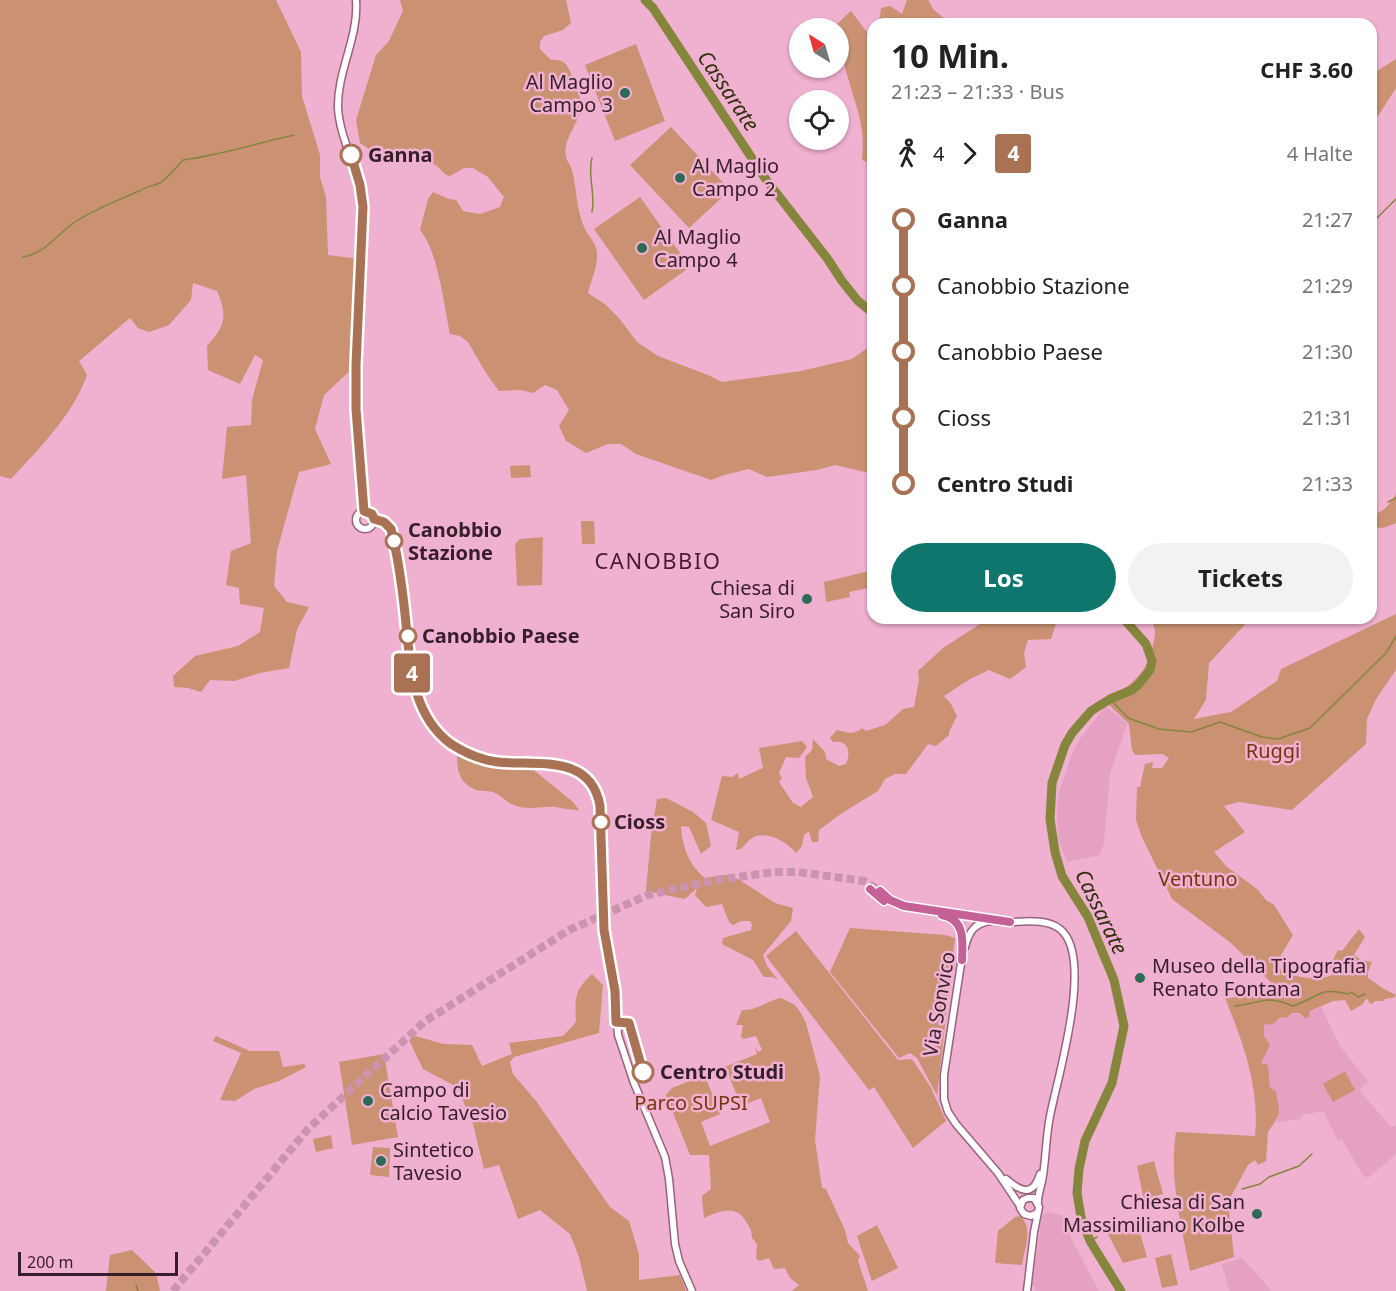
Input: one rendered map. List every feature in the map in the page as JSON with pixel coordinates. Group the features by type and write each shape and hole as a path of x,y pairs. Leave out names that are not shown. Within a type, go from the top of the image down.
{"highway":[{"path":"870,889 897,910 945,915 955,920 961,928 963,937 962,960"},
{"path":"880,891 890,900 904,906 1010,922"}],"main road":[{"path":"356,0 354,35 343,76 338,107 358,176 363,207 356,409 364,511"},
{"path":"374,519 369,528 360,527 357,524 359,513 364,511 372,514 374,519 384,522 391,529 416,693 425,715 441,735 458,748 477,757 503,762 559,764 576,771 591,784 597,793 600,806 604,930 615,991 618,1035 634,1083 665,1157 675,1244 679,1261 692,1291"},
{"name":"Via Sonvico","path":"1020,1206 998,1173 956,1124 948,1112 944,1099 944,1075 962,960 968,935 974,927 984,922 1038,922 1058,928 1065,935 1073,955 1074,983 1070,1029 1050,1114 1038,1202"},
{"name":"Via Sonvico","path":"998,1173 1019,1190 1032,1188 1038,1181 1045,1153"},
{"path":"1027,1291 1034,1232 1040,1207 1034,1198 1028,1198 1023,1200 1020,1206 1034,1232"},
{"path":"1025,1215 1031,1216 1038,1213"}],"shaded area":[{"path":"1106,706 1127,724 1110,774 1104,843 1100,855 1067,862 1059,842 1057,817 1059,792 1079,740"},
{"path":"1321,1007 1340,1046 1368,1082 1359,1090 1391,1127 1396,1124 1396,1154 1368,1178 1363,1175 1342,1140 1338,1141 1323,1111 1303,1115 1301,1119 1277,1122 1279,1113 1270,1088 1270,1080 1261,1064 1264,1025 1267,1022 1267,1025 1278,1021 1280,1017 1290,1017 1292,1013 1303,1015"},
{"path":"1048,1212 1064,1216 1071,1238 1099,1291 1035,1291 1036,1287 1032,1286 1042,1216"},
{"path":"1242,1258 1272,1291 1229,1291 1222,1264"}],"green space":[{"path":"0,0 276,0 301,52 302,96 320,155 320,177 326,197 328,255 360,259 356,365 324,395 315,429 331,464 299,472 277,551 274,586 287,602 309,607 297,629 289,668 260,673 234,681 210,680 201,692 174,687 173,676 195,656 238,646 260,632 264,608 240,604 239,588 226,585 231,551 251,543 246,475 222,479 227,427 251,425 252,400 263,360 255,355 240,384 208,370 207,346 218,332 223,320 223,307 217,291 193,283 191,300 169,325 149,332 138,328 130,318 79,361 87,375 65,417 11,479 0,476"},
{"path":"400,0 566,0 571,23 563,30 544,36 540,42 540,49 551,60 558,60 566,64 576,85 581,104 565,150 572,170 582,222 597,253 588,293 606,305 619,318 637,342 658,356 722,382 801,371 852,359 867,348 867,473 835,465 767,477 749,469 711,480 636,454 621,444 608,444 586,453 566,441 559,426 569,410 557,390 545,385 533,393 521,390 499,391 468,342 460,336 450,334 436,264 420,230 428,199 433,192 456,200 463,211 480,214 500,207 504,197 488,177 473,168 464,168 450,176 437,166 413,155 372,151 360,143 356,120 376,55 389,41 403,11"},
{"path":"907,0 928,0 933,9 944,18 880,18 881,8 890,6 902,14"},
{"path":"851,11 867,32 867,162 862,160 861,125 849,78 849,18 843,18"},
{"name":"Al Maglio Campo 3","path":"636,44 665,121 615,141 585,65"},
{"path":"1396,59 1396,88 1378,116 1377,115 1377,71"},
{"name":"Al Maglio Campo 2","path":"671,127 730,190 689,228 630,165"},
{"name":"Al Maglio Campo 4","path":"640,197 690,267 644,300 594,229"},
{"path":"530,465 531,477 511,478 510,466"},
{"path":"1396,494 1396,523 1383,528 1377,528 1377,513 1389,505"},
{"path":"581,521 594,521 595,544 582,544"},
{"path":"543,537 542,585 517,586 515,544 520,539"},
{"path":"867,571 867,588 849,592 850,597 826,602 824,582"},
{"path":"1396,614 1396,670 1376,699 1367,719 1366,744 1292,810 1239,802 1224,806 1245,832 1214,852 1226,866 1274,905 1293,935 1275,965 1280,969 1286,973 1310,978 1332,975 1330,966 1338,950 1342,951 1359,929 1365,937 1354,955 1372,962 1368,978 1396,995 1372,1004 1368,999 1365,1000 1363,1004 1351,1011 1345,1000 1333,1001 1310,1011 1309,1017 1305,1018 1299,1013 1292,1013 1287,1018 1280,1017 1275,1023 1264,1025 1264,1036 1270,1045 1261,1063 1268,1065 1270,1088 1276,1091 1279,1110 1278,1117 1268,1132 1266,1161 1258,1165 1255,1160 1248,1165 1228,1202 1234,1257 1190,1271 1175,1184 1176,1132 1255,1136 1255,1100 1249,1066 1225,998 1273,995 1278,989 1231,943 1172,899 1136,820 1137,787 1140,787 1145,764 1153,762 1152,768 1162,768 1169,758 1162,754 1135,755 1132,750 1129,724 1106,702 1142,672 1154,641 1152,624 1245,624 1209,663 1206,700 1194,719 1231,712 1277,681 1281,669"},
{"path":"980,624 1056,624 1051,639 1028,640 1024,653 1026,667 1010,679 989,670 944,696 957,716 949,735 936,746 928,744 906,774 895,774 885,779 878,791 819,830 818,842 812,842 809,831 804,835 802,846 796,853 779,839 762,835 754,837 741,849 736,850 739,832 711,820 722,776 732,777 738,773 739,779 763,768 759,748 802,741 807,747 799,758 786,757 779,773 782,778 779,782 793,803 801,807 813,797 806,778 805,757 812,750 813,739 825,752 826,759 839,766 846,764 847,748 842,743 833,742 830,738 837,730 853,733 862,728 866,731 885,725 903,709 914,707 919,680 918,671 943,648"},
{"path":"458,748 468,754 525,763 573,802 579,810 519,807 495,793 478,791 470,787 459,773"},
{"path":"666,798 693,812 706,823 711,846 701,854 689,827 681,826 687,855 699,873 705,878 725,875 738,879 775,903 793,908 791,921 763,955 767,966 778,980 773,977 764,977 753,960 722,944 723,938 751,930 750,921 741,921 733,925 729,922 722,904 706,907 695,895 697,888 685,899 646,891 657,799"},
{"path":"850,928 945,935 955,938 937,1095 917,1058 910,1053 899,1058 830,972"},
{"path":"796,931 898,1060 912,1059 930,1086 946,1121 913,1148 874,1087 869,1090 766,956"},
{"path":"592,974 603,985 599,1033 514,1057 510,1062 513,1074 536,1101 610,1207 629,1221 639,1254 639,1280 680,1275 686,1291 587,1291 579,1257 570,1234 540,1210 518,1219 499,1165 484,1169 473,1124 457,1087 423,1069 409,1040 415,1036 444,1044 472,1045 482,1066 512,1054 509,1043 563,1036 576,1022 577,995"},
{"name":"Parco SUPSI","path":"781,998 795,1005 806,1023 820,1076 815,1140 822,1188 826,1189 845,1230 848,1243 860,1256 858,1261 868,1291 792,1291 799,1285 790,1278 785,1268 774,1269 769,1258 759,1261 756,1258 757,1244 741,1215 726,1211 704,1218 702,1196 711,1189 709,1155 690,1155 666,1095 672,1088 713,1072 708,1075 710,1078 716,1077 707,1081 720,1114 701,1122 710,1146 770,1122 761,1098 741,1106 728,1073 719,1076 724,1073 723,1069 717,1070 757,1054 755,1047 758,1052 762,1050 756,1036 743,1039 741,1036 743,1025 736,1025 742,1010 752,1009"},
{"path":"216,1036 250,1051 279,1051 283,1067 304,1064 306,1067 279,1081 254,1089 235,1101 220,1100 241,1053 213,1041"},
{"name":"Campo di calcio Tavesio","path":"384,1054 398,1137 352,1145 339,1062"},
{"path":"1345,1071 1355,1090 1333,1102 1323,1084"},
{"path":"331,1135 333,1148 316,1152 313,1139"},
{"name":"Sintetico Tavesio","path":"373,1147 390,1148 389,1177 370,1175"},
{"path":"1154,1161 1163,1194 1144,1200 1137,1166"},
{"path":"1020,1216 1027,1233 1022,1265 995,1263 998,1231 1015,1217"},
{"path":"1137,1222 1147,1257 1123,1263 1107,1232"},
{"path":"877,1225 898,1268 872,1281 857,1236"},
{"path":"132,1250 156,1273 160,1291 106,1291 110,1255"},
{"path":"1171,1254 1178,1285 1162,1288 1155,1258"}],"waterway":[{"name":"Cassarate","path":"645,0 653,8 767,181 827,258 842,281 867,308"},
{"path":"23,257 38,252 88,214 160,183 183,160 294,135"},
{"path":"592,158 590,172 592,212"},
{"path":"1377,218 1396,199"},
{"path":"1388,502 1396,498"},
{"name":"Cassarate","path":"1121,1291 1090,1241 1081,1217 1077,1193 1085,1141 1112,1083 1124,1026 1114,980 1088,917 1062,876 1055,852 1050,819 1052,783 1065,745 1072,733 1091,711 1110,699 1132,690 1150,670 1152,661 1146,644 1128,624"},
{"path":"1110,699 1128,718 1159,729 1191,732 1220,722 1262,737 1278,739 1310,728 1386,653 1396,636"},
{"path":"1235,1006 1263,1000 1284,1002 1293,1006 1331,991 1348,994 1351,992 1358,997 1365,994"},
{"path":"1242,1189 1260,1184 1269,1177 1299,1166 1312,1154"},
{"name":"Cassarate","path":"1090,1241 1097,1237"},
{"path":"136,1285 138,1291"}],"tunnel":[{"path":"173,1291 308,1129 424,1022 569,930 648,895 716,880 774,872 798,872 864,881 880,891"}],"bus line":[{"name":"4","path":"351,155 360,185 363,207 356,409 364,511 372,514 374,519 386,523 391,529 416,693 425,715 436,730 468,754 495,762 563,765 581,774 593,787 600,806 604,930 614,982 616,1022 629,1023 643,1072"}],"place":[{"name":"Al Maglio Campo 3","path":"625,93"},
{"name":"Ganna","path":"351,155"},
{"name":"Al Maglio Campo 2","path":"680,178"},
{"name":"Al Maglio Campo 4","path":"642,248"},
{"name":"Canobbio Stazione","path":"394,541"},
{"name":"Chiesa di San Siro","path":"807,599"},
{"name":"Canobbio Paese","path":"408,636"},
{"name":"Cioss","path":"601,822"},
{"name":"Museo della Tipografia Renato Fontana","path":"1140,978"},
{"name":"Centro Studi","path":"643,1072"},
{"name":"Campo di calcio Tavesio","path":"368,1101"},
{"name":"Sintetico Tavesio","path":"381,1161"},
{"name":"Chiesa di San Massimiliano Kolbe","path":"1257,1214"}],"district":[{"name":"CANOBBIO","path":"658,561"}],"park label":[{"name":"Ruggi","path":"1273,751"},
{"name":"Ventuno","path":"1198,879"}]}
